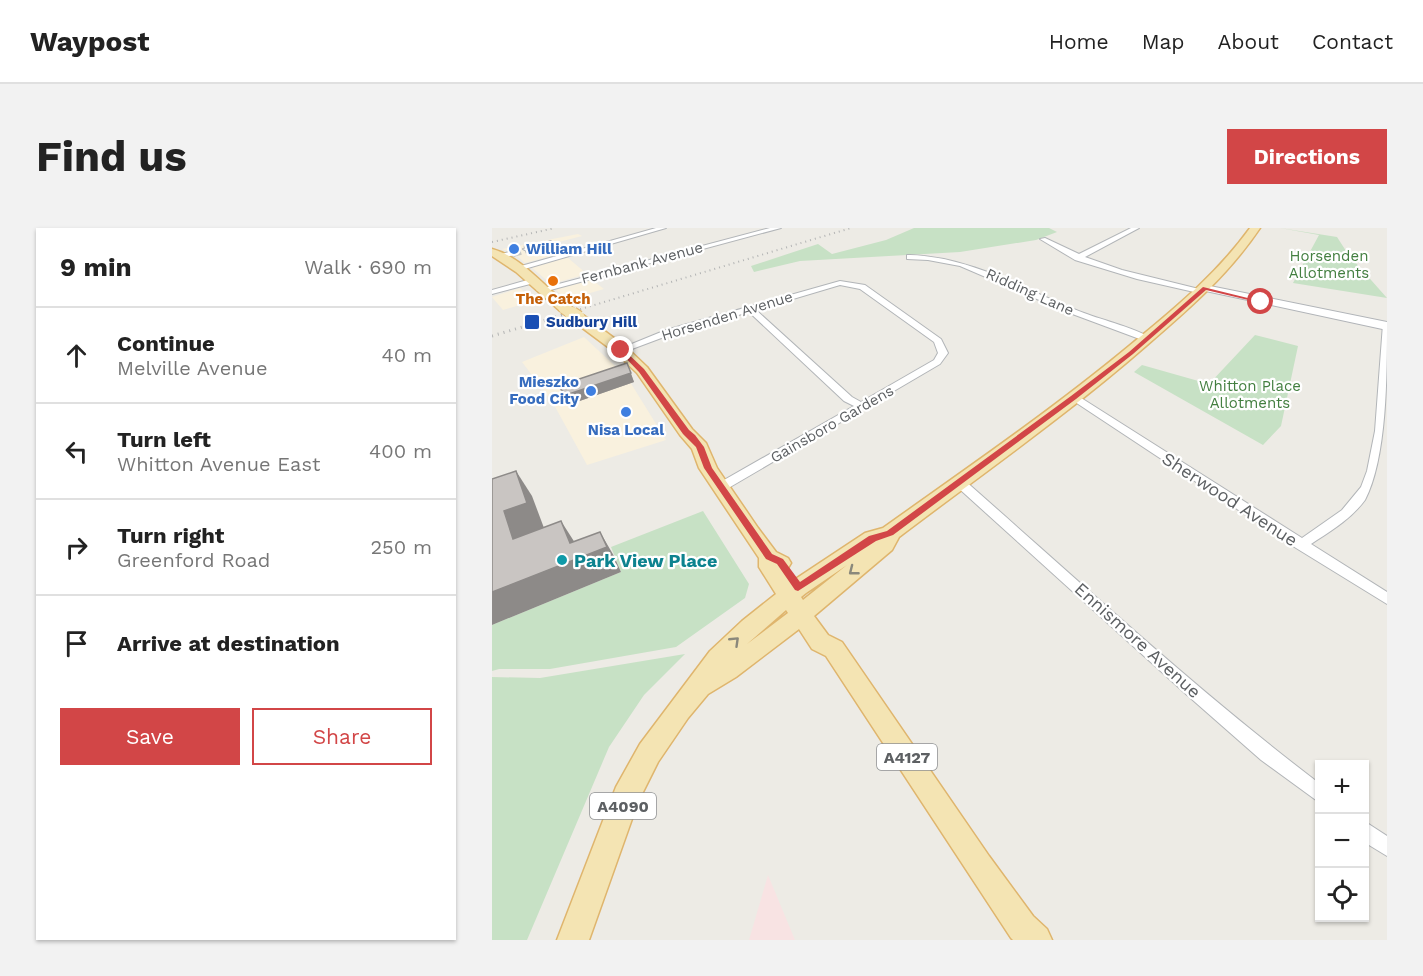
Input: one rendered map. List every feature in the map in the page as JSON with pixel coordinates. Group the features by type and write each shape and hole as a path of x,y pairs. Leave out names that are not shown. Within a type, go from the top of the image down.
{"main road":[{"name":"A4090","path":"573,940 626,797 650,753 699,687 730,669 800,600 885,545 890,533 1074,398 1148,339 1230,262 1255,228"},
{"name":"A4127","path":"502,253 536,286 621,350 642,370 686,432 700,447 708,468 769,556 769,567 800,600 820,642 834,649 979,866 1022,927 1036,940"}],"street":[{"path":"518,268 663,228"},
{"name":"Fernbank Avenue","path":"492,292 536,286 778,228"},
{"path":"1078,258 1136,228"},
{"path":"1043,239 1078,258 1123,273 1387,326 1378,444 1366,488 1344,514 1301,545"},
{"path":"527,249 551,243"},
{"name":"Ridding Lane","path":"910,257 958,262 1066,309 1148,339"},
{"name":"Horsenden Avenue","path":"621,350 669,332 834,284 857,285 870,293 938,341 943,353 941,358"},
{"path":"751,309 848,399 862,406"},
{"name":"Gainsboro Gardens","path":"721,487 941,358"},
{"name":"Sherwood Avenue","path":"1074,398 1118,424 1387,599"},
{"name":"Ennismore Avenue","path":"959,482 1192,690 1267,754 1315,791"},
{"path":"1369,833 1387,847"}],"shaded area":[{"path":"578,234 582,236 551,244 562,253 525,263 515,254 502,249"},
{"path":"567,257 587,274 551,284 531,267"},
{"path":"591,279 604,289 566,300 555,289"},
{"path":"520,288 534,301 503,310 492,297"},
{"path":"584,337 627,377 666,440 587,465 553,403 522,362"},
{"path":"768,875 795,940 749,940"}],"green space":[{"path":"914,228 1049,228 1057,232 1036,240 960,252 800,261 754,272 751,266 818,244 832,254 886,240"},
{"name":"Horsenden Allotments","path":"1280,228 1337,237 1348,254 1387,298 1293,283 1319,235"},
{"name":"Whitton Place Allotments","path":"1255,335 1298,346 1281,426 1263,445 1134,372 1142,365 1209,384"},
{"path":"703,511 749,584 745,598 676,647 550,669 492,671 492,625 621,572 611,547"},
{"path":"685,654 644,695 609,747 527,940 492,940 492,677 540,678"}],"building":[{"path":"627,363 631,373 566,395 558,386"},
{"path":"516,471 527,503 504,511 513,539 561,521 570,543 600,532 607,547 492,592 492,479"}],"tunnel":[{"path":"513,253 527,249"}],"railway":[{"path":"492,242 555,228"},
{"path":"561,315 851,228"},
{"path":"492,336 566,314"}],"place":[{"name":"William Hill","path":"514,249"},
{"name":"The Catch","path":"553,281"},
{"name":"Sudbury Hill","path":"532,322"},
{"name":"Mieszko Food City","path":"591,391"},
{"name":"Nisa Local","path":"626,412"},
{"name":"Park View Place","path":"562,560"}],"route":[{"path":"621,350 642,370 686,432 692,436 700,447 708,468 752,533 769,556 780,562 798,587 872,538 890,533 1074,398 1131,353 1205,288 1261,302"}]}
